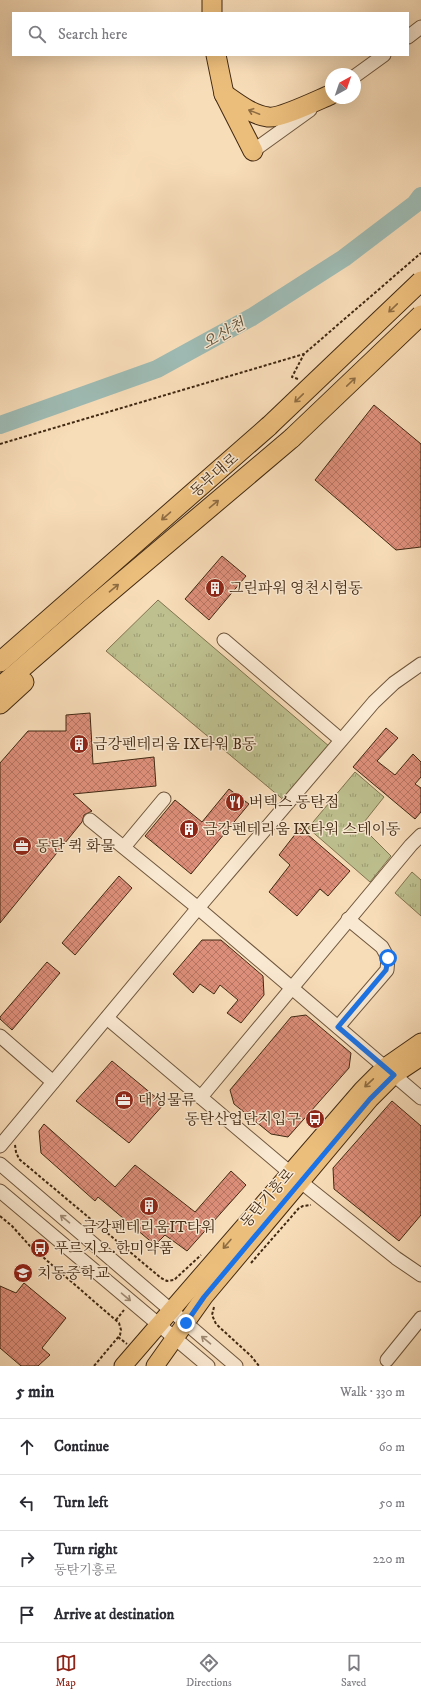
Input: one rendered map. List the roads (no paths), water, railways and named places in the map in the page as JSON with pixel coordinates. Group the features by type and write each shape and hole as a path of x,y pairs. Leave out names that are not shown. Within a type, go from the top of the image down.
{"highway":[{"path":"212,0 212,12"},
{"path":"216,56 224,94 253,151"},
{"path":"224,94 246,109 269,118 293,111 325,97"},
{"name":"동부대로","path":"0,662 269,426 421,281"},
{"name":"동부대로","path":"0,687 90,608 292,438 421,315"},
{"path":"0,651 48,610 110,564"},
{"path":"0,704 59,651 90,608"}],"main road":[{"name":"동탄기흥로","path":"155,1366 204,1297 362,1090 390,1071 421,1042"},
{"name":"동탄기흥로","path":"390,1071 421,1057"},
{"name":"동탄기흥로","path":"123,1366 171,1309 295,1177"}],"street":[{"path":"409,36 421,27"},
{"path":"361,72 383,56"},
{"path":"253,151 325,99"},
{"path":"224,640 341,740"},
{"path":"0,1146 198,908 374,702 394,683 421,664"},
{"path":"124,847 164,798"},
{"path":"90,820 198,908 421,1098"},
{"path":"201,1097 410,845 421,835"},
{"path":"338,1027 386,970 388,958 382,947 348,919"},
{"path":"107,1018 295,1177 396,1258 421,1275"},
{"path":"0,1036 54,1082"},
{"path":"0,1164 236,1366"},
{"path":"0,1191 208,1366"},
{"path":"388,1360 421,1318"}],"waterway":[{"name":"오산천","path":"0,425 157,369 252,317 344,258 415,204 421,196"}],"place":[{"name":"그린파워 영천시험동","path":"215,588"},
{"name":"금강펜테리움 IX타워 B동","path":"79,744"},
{"name":"버텍스 동탄점","path":"235,802"},
{"name":"금강펜테리움 IX타워 스테이동","path":"189,829"},
{"name":"동탄 퀵 화물","path":"22,846"},
{"name":"대성물류","path":"124,1100"},
{"name":"동탄산업단지입구","path":"315,1119"},
{"name":"금강펜테리움IT타워","path":"149,1206"},
{"name":"푸르지오.한미약품","path":"40,1248"},
{"name":"치동중학교","path":"23,1273"}]}
